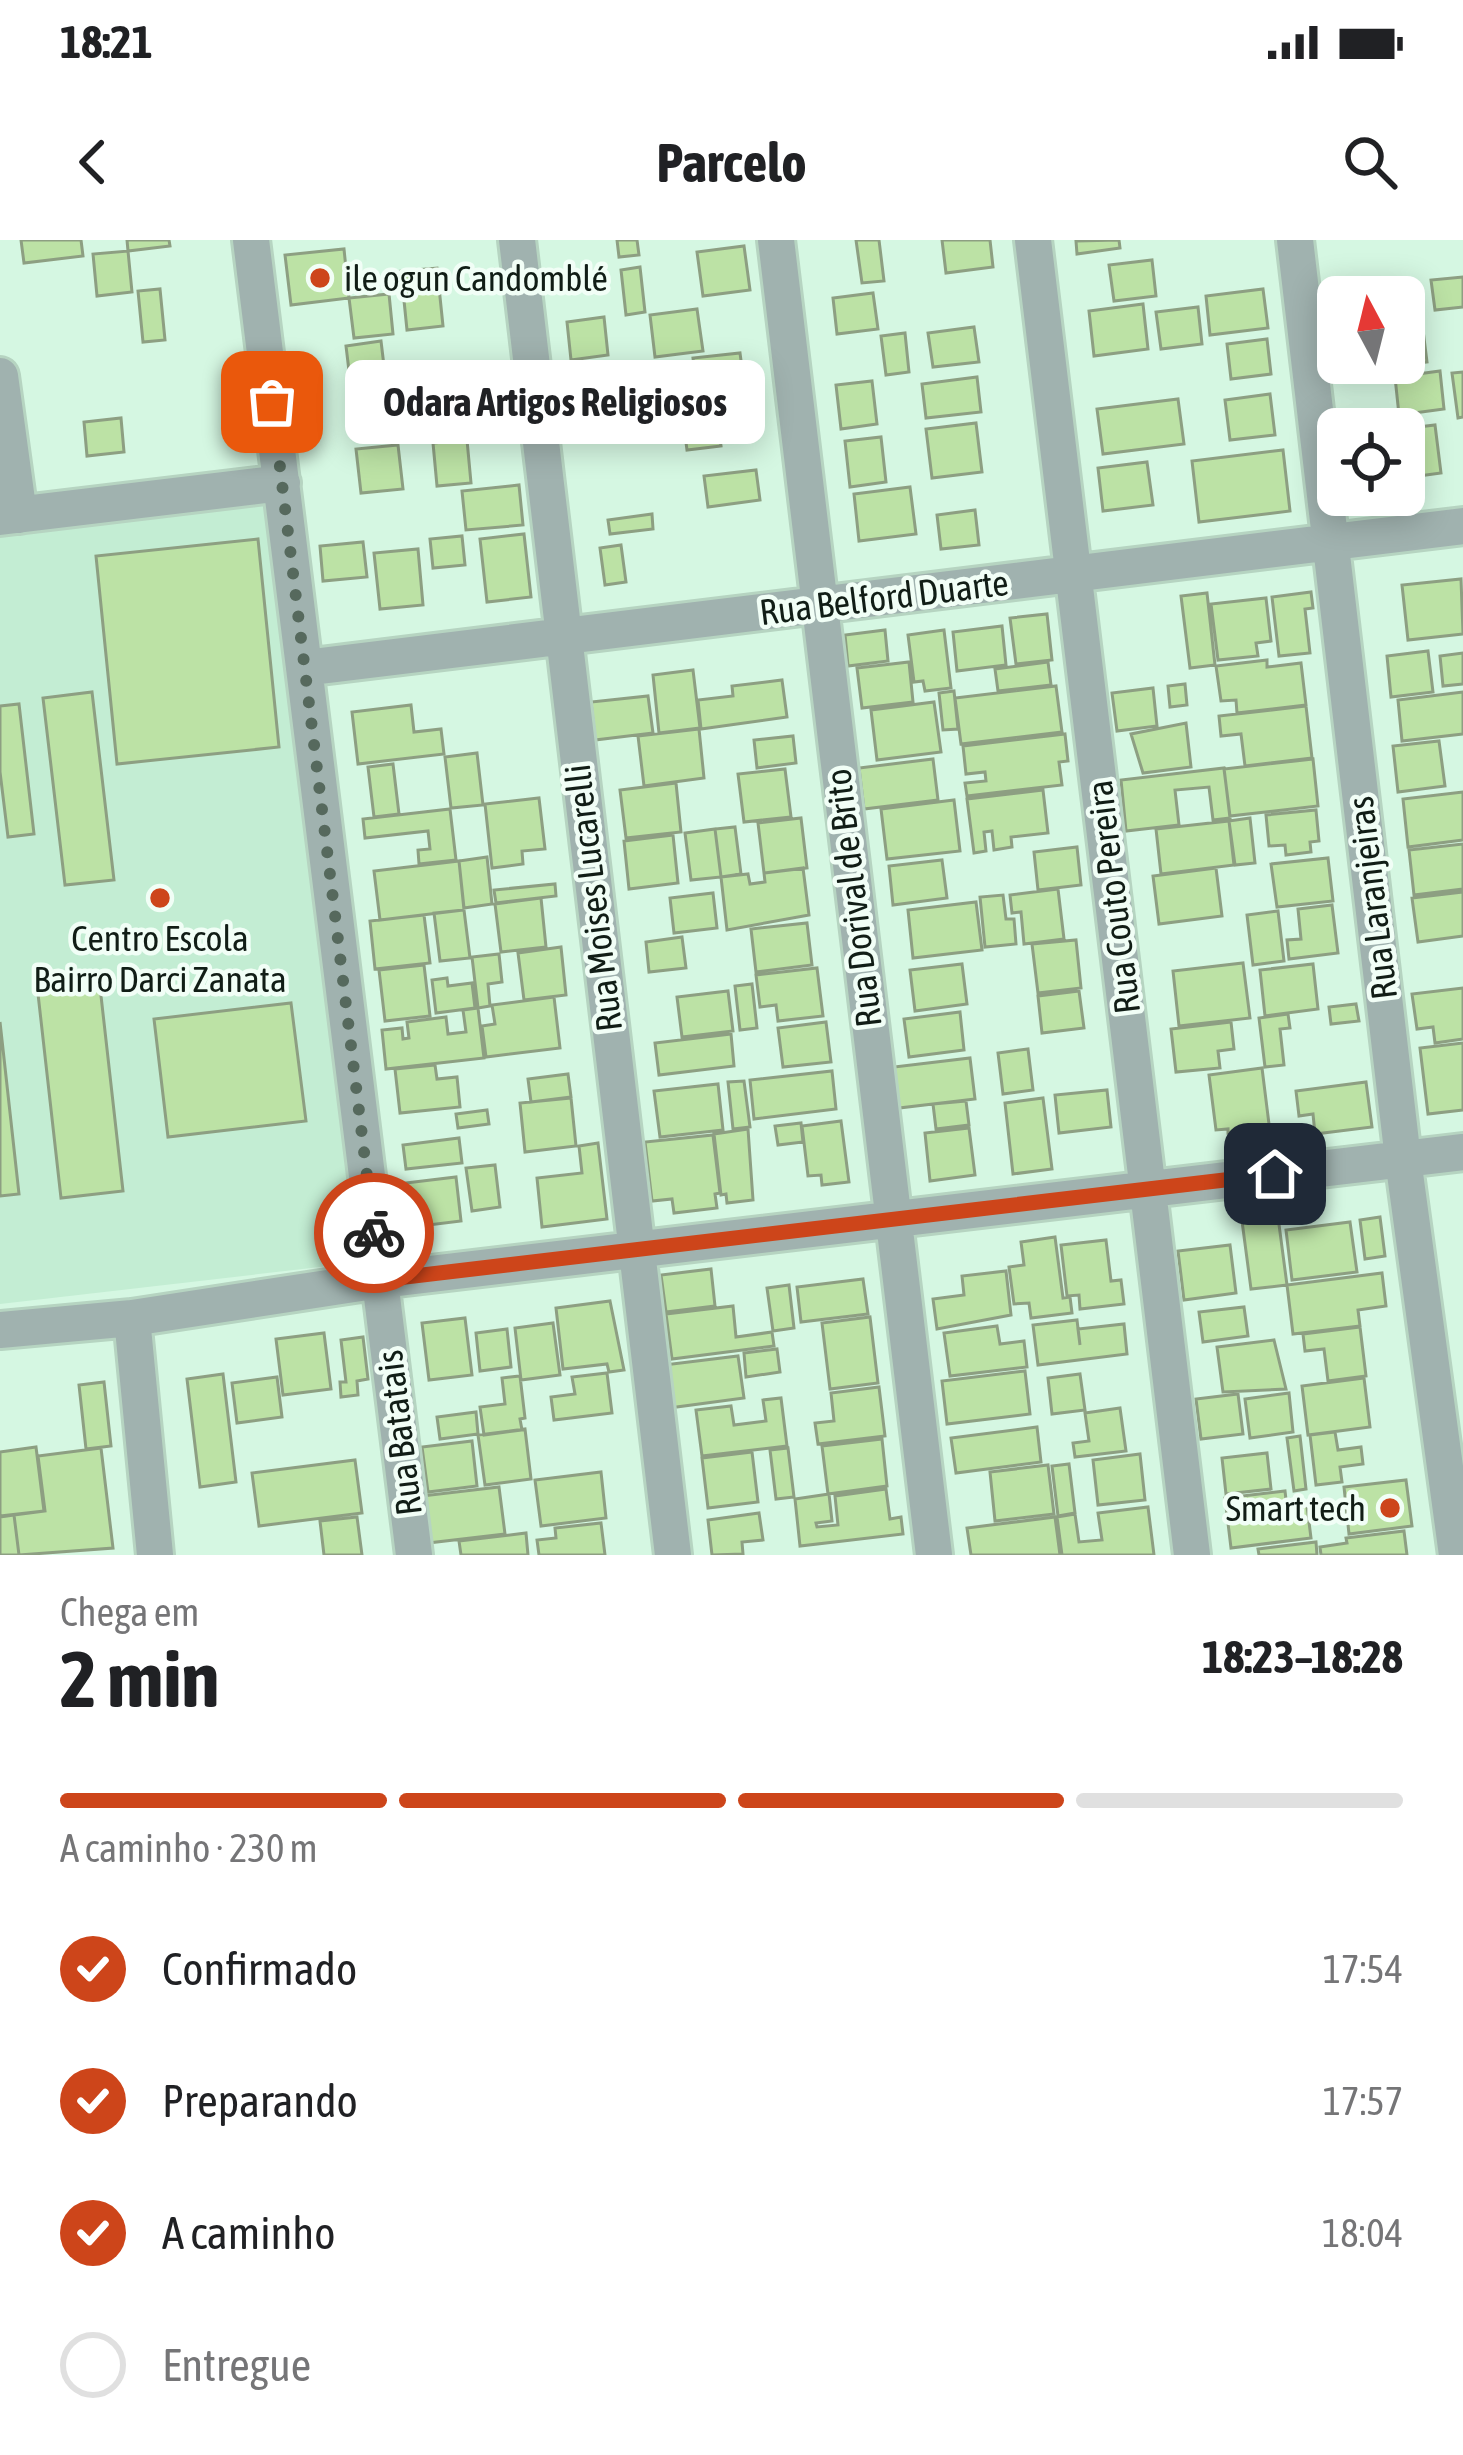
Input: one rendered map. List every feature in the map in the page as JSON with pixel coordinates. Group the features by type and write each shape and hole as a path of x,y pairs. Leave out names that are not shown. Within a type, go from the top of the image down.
{"street":[{"name":"Rua Batatais","path":"251,240 414,1555"},
{"name":"Rua Moises Lucarelli","path":"517,240 673,1555"},
{"name":"Rua Dorival de Brito","path":"776,240 934,1555"},
{"name":"Rua Couto Pereira","path":"1034,240 1192,1555"},
{"name":"Rua Laranjeiras","path":"1295,240 1403,1159 1457,1555"},
{"path":"0,376 10,516 282,484"},
{"name":"Rua Belford Duarte","path":"304,668 1463,526"},
{"path":"0,1330 131,1318 380,1280 1463,1152"},
{"path":"131,1318 155,1555"}],"shaded area":[{"name":"Centro Escola Bairro Darci Zanata","path":"272,500 363,1262 0,1304 0,534"}],"building":[{"path":"21,240 81,240 83,256 24,263"},
{"path":"127,240 169,240 170,246 128,251"},
{"path":"617,240 637,240 639,255 619,257"},
{"path":"856,240 879,240 884,281 862,283"},
{"path":"942,240 990,240 993,267 946,273"},
{"path":"1119,240 1120,248 1077,254 1076,241"},
{"path":"744,246 750,290 703,296 697,252"},
{"path":"344,249 349,298 291,305 285,255"},
{"path":"128,251 132,292 97,296 93,254"},
{"path":"1152,260 1156,296 1114,301 1109,265"},
{"path":"640,267 645,312 626,315 621,270"},
{"path":"437,268 443,326 407,330 401,271"},
{"path":"1463,277 1463,307 1435,310 1431,280"},
{"path":"160,289 165,340 143,342 138,291"},
{"path":"1263,289 1268,328 1210,335 1206,296"},
{"path":"873,293 878,329 837,334 833,298"},
{"path":"389,294 393,334 354,338 349,298"},
{"path":"1143,304 1148,349 1094,356 1089,311"},
{"path":"1198,307 1202,344 1161,349 1156,312"},
{"path":"697,309 703,351 655,357 650,315"},
{"path":"604,317 608,355 571,360 567,322"},
{"path":"974,327 979,362 933,367 928,333"},
{"path":"905,333 909,372 886,375 881,336"},
{"path":"1267,339 1271,374 1231,379 1227,344"},
{"path":"381,341 387,391 352,396 346,346"},
{"path":"740,353 746,398 699,404 693,358"},
{"path":"615,371 620,415 578,420 572,377"},
{"path":"1440,371 1444,409 1398,408 1396,384 1425,384 1425,373"},
{"path":"1463,372 1463,417 1458,418 1452,373"},
{"path":"977,377 981,412 926,418 922,384"},
{"path":"872,381 877,424 841,429 836,385"},
{"path":"1270,394 1275,435 1230,440 1225,400"},
{"path":"1178,399 1184,444 1103,454 1097,409"},
{"path":"470,402 473,430 413,436 410,408"},
{"path":"716,408 721,446 687,450 682,412"},
{"path":"121,418 124,452 87,456 84,422"},
{"path":"976,423 982,472 932,478 926,429"},
{"path":"1435,425 1441,473 1425,475 1425,426"},
{"path":"881,437 886,482 850,487 845,441"},
{"path":"467,440 471,483 437,486 433,443"},
{"path":"398,445 403,489 361,493 356,449"},
{"path":"1283,450 1290,511 1199,522 1192,461"},
{"path":"1147,462 1153,505 1103,511 1098,468"},
{"path":"756,470 760,500 708,507 704,476"},
{"path":"519,485 523,525 466,530 462,491"},
{"path":"910,487 916,534 859,541 854,494"},
{"path":"975,510 979,545 941,549 937,515"},
{"path":"652,514 653,529 610,534 608,520"},
{"path":"524,534 531,597 487,602 480,539"},
{"path":"462,536 465,565 433,568 430,539"},
{"path":"258,539 279,747 117,764 96,556"},
{"path":"363,542 367,577 323,581 320,546"},
{"path":"621,545 626,582 605,585 600,548"},
{"path":"418,549 423,605 380,609 374,553"},
{"path":"1461,579 1463,634 1408,640 1402,585"},
{"path":"1311,592 1313,608 1305,609 1310,653 1279,656 1272,597"},
{"path":"1207,593 1215,665 1190,668 1181,596"},
{"path":"1266,598 1271,641 1256,643 1258,656 1218,660 1211,604"},
{"path":"1047,614 1052,660 1016,664 1010,618"},
{"path":"1002,626 1006,665 957,671 953,632"},
{"path":"885,630 888,661 848,666 845,635"},
{"path":"944,630 951,688 925,691 923,681 914,682 908,635"},
{"path":"1428,651 1433,692 1391,697 1387,656"},
{"path":"1463,653 1463,684 1443,686 1440,656"},
{"path":"1267,660 1267,667 1301,663 1306,705 1237,713 1236,700 1221,701 1216,666"},
{"path":"909,662 913,702 862,708 857,668"},
{"path":"1048,662 1051,685 998,691 995,669"},
{"path":"693,670 700,728 659,733 653,675"},
{"path":"782,680 787,717 701,729 698,700 733,696 732,686"},
{"path":"1185,684 1187,705 1170,707 1168,686"},
{"path":"1056,686 1062,732 961,744 955,698"},
{"path":"1153,688 1157,726 1117,731 1112,693"},
{"path":"954,691 958,729 943,730 939,693"},
{"path":"92,692 114,880 65,885 43,698"},
{"path":"1463,692 1463,734 1402,741 1398,700"},
{"path":"648,696 653,733 595,740 591,702"},
{"path":"934,702 941,752 877,760 871,710"},
{"path":"19,704 34,834 8,837 0,772 0,706"},
{"path":"411,705 414,732 441,729 444,754 358,764 352,712"},
{"path":"1306,706 1312,758 1245,766 1241,734 1221,736 1219,716"},
{"path":"1186,723 1191,767 1143,773 1131,734"},
{"path":"699,729 704,778 644,786 638,736"},
{"path":"1065,734 1068,761 1059,762 1062,785 967,796 965,783 986,781 985,772 966,774 963,746"},
{"path":"793,736 796,763 757,768 754,740"},
{"path":"1439,741 1445,786 1398,792 1393,746"},
{"path":"477,753 483,805 451,808 445,757"},
{"path":"933,759 938,800 864,809 859,768"},
{"path":"1313,759 1318,806 1230,816 1224,769"},
{"path":"393,764 399,814 374,817 368,767"},
{"path":"1224,768 1230,818 1213,820 1209,787 1175,790 1179,825 1126,831 1121,780"},
{"path":"785,769 791,817 744,822 738,774"},
{"path":"676,783 681,832 626,838 620,790"},
{"path":"1043,790 1048,833 1011,837 1012,847 994,850 992,831 984,832 986,851 974,853 967,799"},
{"path":"1463,792 1463,840 1408,847 1403,799"},
{"path":"539,798 545,849 522,851 523,864 492,868 485,804"},
{"path":"954,800 960,851 887,859 881,809"},
{"path":"450,809 456,860 419,864 418,850 430,849 428,831 365,838 363,819"},
{"path":"1316,810 1319,841 1310,842 1311,852 1286,855 1285,845 1269,846 1266,815"},
{"path":"801,818 807,868 764,873 758,823"},
{"path":"1250,818 1255,863 1235,865 1229,821"},
{"path":"1229,821 1234,865 1161,874 1156,829"},
{"path":"735,827 741,874 721,877 715,829"},
{"path":"715,829 721,877 691,880 685,833"},
{"path":"673,835 678,883 629,889 624,841"},
{"path":"1463,844 1463,889 1414,895 1409,850"},
{"path":"1077,847 1081,885 1038,890 1034,852"},
{"path":"487,857 492,904 464,908 459,861"},
{"path":"1328,858 1333,901 1277,907 1271,864"},
{"path":"942,860 947,898 893,905 889,866"},
{"path":"459,861 464,910 380,920 374,871"},
{"path":"803,868 809,915 727,930 721,877 748,874 750,884 765,882 764,873"},
{"path":"1216,868 1222,916 1159,924 1153,876"},
{"path":"555,884 556,896 496,903 494,890"},
{"path":"1058,889 1064,939 1024,944 1021,912 1012,913 1010,895"},
{"path":"1463,892 1463,936 1418,942 1412,898"},
{"path":"713,893 717,928 674,933 670,898"},
{"path":"1003,895 1006,919 1014,919 1016,944 985,947 980,897"},
{"path":"541,898 546,947 501,952 495,904"},
{"path":"976,902 982,950 913,958 908,910"},
{"path":"1332,905 1338,953 1289,959 1287,940 1301,939 1298,909"},
{"path":"464,910 470,958 440,961 434,913"},
{"path":"1278,911 1284,961 1253,965 1247,915"},
{"path":"424,915 430,963 375,969 370,921"},
{"path":"807,923 812,965 756,972 751,929"},
{"path":"682,937 686,968 649,972 646,942"},
{"path":"1076,940 1081,988 1038,993 1032,944"},
{"path":"561,947 566,995 524,1000 518,953"},
{"path":"499,954 502,982 488,984 490,1006 478,1008 472,957"},
{"path":"1243,963 1250,1018 1179,1026 1173,971"},
{"path":"962,964 967,1004 915,1011 910,970"},
{"path":"1313,964 1318,1009 1265,1016 1260,970"},
{"path":"424,965 430,1016 385,1021 379,970"},
{"path":"817,968 823,1016 778,1021 776,1005 760,1007 756,975"},
{"path":"99,978 123,1191 61,1198 37,985"},
{"path":"447,978 448,986 472,983 475,1008 436,1013 432,980"},
{"path":"752,984 757,1028 740,1030 735,986"},
{"path":"1463,988 1463,1039 1435,1043 1433,1027 1417,1029 1412,994"},
{"path":"728,991 733,1031 682,1037 677,997"},
{"path":"1079,991 1084,1028 1042,1033 1038,996"},
{"path":"554,997 560,1048 486,1057 482,1026 495,1024 492,1005"},
{"path":"291,1003 306,1121 168,1137 154,1019"},
{"path":"1356,1004 1359,1021 1331,1024 1329,1007"},
{"path":"478,1008 484,1058 386,1069 382,1030 402,1028 403,1039 409,1038 407,1022 446,1017 448,1034 466,1032 463,1010"},
{"path":"960,1012 964,1050 909,1057 904,1019"},
{"path":"1288,1014 1290,1028 1280,1029 1284,1065 1265,1067 1259,1018"},
{"path":"0,1022 19,1194 0,1196"},
{"path":"826,1022 831,1062 783,1067 778,1028"},
{"path":"1231,1022 1234,1049 1218,1051 1220,1068 1176,1072 1171,1029"},
{"path":"731,1034 734,1066 659,1075 655,1043"},
{"path":"1463,1043 1463,1110 1428,1114 1420,1048"},
{"path":"1028,1049 1033,1090 1003,1094 998,1053"},
{"path":"970,1058 975,1099 899,1108 894,1067"},
{"path":"435,1065 437,1079 457,1077 460,1107 400,1113 395,1069"},
{"path":"1262,1068 1269,1124 1228,1133 1228,1129 1216,1130 1209,1075"},
{"path":"832,1071 836,1109 754,1119 750,1080"},
{"path":"568,1074 571,1097 531,1102 528,1079"},
{"path":"744,1081 750,1127 733,1129 728,1082"},
{"path":"1366,1082 1372,1127 1315,1134 1313,1114 1299,1116 1296,1091"},
{"path":"718,1084 723,1130 660,1137 654,1091"},
{"path":"1107,1090 1111,1127 1059,1133 1055,1095"},
{"path":"571,1098 576,1146 525,1152 520,1103"},
{"path":"1043,1098 1052,1169 1013,1174 1005,1103"},
{"path":"966,1101 969,1125 936,1129 933,1104"},
{"path":"487,1110 489,1124 458,1128 456,1114"},
{"path":"841,1121 849,1182 822,1185 821,1175 808,1176 802,1126"},
{"path":"801,1123 803,1142 778,1145 775,1126"},
{"path":"969,1128 975,1175 930,1181 925,1133"},
{"path":"748,1129 753,1200 727,1203 726,1194 721,1195 714,1134"},
{"path":"713,1135 720,1193 715,1194 717,1208 674,1213 672,1199 652,1201 645,1142"},
{"path":"459,1138 462,1163 406,1169 403,1145"},
{"path":"598,1143 607,1219 542,1227 537,1178 582,1173 579,1146"},
{"path":"495,1165 500,1207 472,1211 466,1168"},
{"path":"456,1177 461,1221 420,1226 423,1247 397,1250 389,1185"},
{"path":"1278,1217 1287,1285 1251,1289 1242,1221"},
{"path":"1380,1217 1385,1256 1365,1259 1360,1220"},
{"path":"1350,1222 1357,1272 1292,1280 1286,1230"},
{"path":"1055,1237 1063,1298 1070,1297 1072,1313 1031,1318 1029,1303 1014,1304 1009,1267 1024,1265 1021,1242"},
{"path":"1106,1240 1111,1281 1121,1280 1124,1304 1080,1309 1079,1295 1067,1296 1061,1245"},
{"path":"1230,1245 1236,1293 1184,1300 1178,1251"},
{"path":"711,1269 715,1306 666,1312 661,1275"},
{"path":"1006,1271 1011,1315 937,1329 933,1299 964,1295 962,1276"},
{"path":"1382,1273 1386,1306 1358,1310 1360,1326 1293,1334 1287,1285"},
{"path":"863,1279 868,1314 801,1322 797,1287"},
{"path":"789,1285 794,1328 773,1331 767,1288"},
{"path":"610,1301 624,1370 609,1372 607,1364 563,1369 556,1308"},
{"path":"733,1306 736,1337 772,1332 774,1346 672,1359 666,1314"},
{"path":"1244,1307 1248,1336 1203,1342 1199,1312"},
{"path":"870,1317 878,1383 830,1389 822,1323"},
{"path":"465,1318 472,1375 429,1380 422,1323"},
{"path":"1077,1320 1078,1329 1124,1324 1127,1354 1038,1365 1033,1325"},
{"path":"553,1323 560,1375 521,1380 515,1328"},
{"path":"997,1326 1000,1344 1024,1341 1027,1367 950,1376 944,1333"},
{"path":"1360,1327 1366,1376 1328,1381 1324,1349 1305,1351 1303,1334"},
{"path":"507,1329 511,1367 480,1371 476,1333"},
{"path":"324,1333 331,1389 283,1395 276,1339"},
{"path":"363,1337 368,1379 357,1381 358,1395 341,1397 340,1382 346,1382 341,1340"},
{"path":"1274,1340 1286,1389 1223,1392 1217,1347"},
{"path":"777,1349 780,1372 746,1377 744,1353"},
{"path":"738,1356 744,1398 669,1408 664,1365"},
{"path":"1025,1371 1030,1414 947,1424 942,1381"},
{"path":"607,1373 612,1413 554,1420 551,1397 575,1394 572,1377"},
{"path":"223,1374 236,1482 200,1487 187,1379"},
{"path":"1080,1374 1085,1410 1052,1414 1048,1378"},
{"path":"520,1376 522,1430 484,1435 480,1407 505,1404 502,1378"},
{"path":"277,1377 282,1417 237,1423 232,1383"},
{"path":"1364,1378 1370,1427 1308,1435 1302,1386"},
{"path":"104,1382 111,1446 86,1449 79,1385"},
{"path":"879,1387 885,1436 818,1444 815,1423 834,1421 831,1393"},
{"path":"1289,1393 1293,1432 1250,1438 1245,1399"},
{"path":"1238,1394 1243,1434 1201,1439 1196,1399"},
{"path":"781,1398 787,1446 702,1456 696,1410 731,1406 734,1425 766,1421 763,1400"},
{"path":"1120,1408 1126,1451 1075,1457 1073,1443 1089,1441 1085,1413"},
{"path":"476,1412 478,1434 440,1439 437,1417"},
{"path":"1037,1427 1041,1462 956,1473 951,1438"},
{"path":"525,1429 531,1479 485,1485 478,1435"},
{"path":"1335,1432 1338,1450 1361,1447 1363,1464 1340,1467 1342,1482 1316,1485 1310,1435"},
{"path":"1300,1436 1306,1489 1294,1491 1287,1438"},
{"path":"882,1439 887,1486 828,1494 822,1446"},
{"path":"472,1441 477,1486 428,1492 422,1447"},
{"path":"36,1447 44,1511 0,1516 0,1452"},
{"path":"101,1448 113,1548 19,1555 14,1515 45,1511 38,1456"},
{"path":"788,1448 794,1497 776,1499 770,1450"},
{"path":"752,1452 758,1502 708,1508 702,1458"},
{"path":"1267,1453 1271,1489 1226,1494 1222,1458"},
{"path":"1140,1454 1145,1500 1098,1505 1093,1460"},
{"path":"355,1460 362,1513 259,1526 252,1473"},
{"path":"1069,1464 1075,1513 1058,1516 1052,1466"},
{"path":"1048,1465 1054,1514 995,1521 990,1472"},
{"path":"601,1472 606,1518 541,1526 535,1480"},
{"path":"1406,1480 1412,1526 1349,1534 1344,1487"},
{"path":"499,1487 505,1534 428,1543 422,1496"},
{"path":"886,1489 890,1519 901,1517 903,1534 800,1546 795,1499 829,1494 832,1521 816,1523 817,1527 838,1525 835,1496"},
{"path":"1285,1491 1287,1508 1307,1506 1311,1538 1231,1548 1225,1498"},
{"path":"1148,1507 1154,1555 1062,1555 1057,1517 1075,1514 1079,1542 1102,1540 1098,1513"},
{"path":"759,1513 763,1540 742,1542 743,1554 712,1555 708,1520"},
{"path":"14,1515 19,1555 0,1555 0,1517"},
{"path":"357,1517 362,1555 324,1555 320,1521"},
{"path":"1055,1517 1060,1555 971,1555 967,1528"},
{"path":"601,1523 605,1555 539,1555 537,1540 556,1538 555,1528"},
{"path":"1404,1531 1407,1555 1321,1555 1320,1547 1347,1543 1346,1538"},
{"path":"526,1533 528,1555 461,1555 459,1541"},
{"path":"1316,1542 1317,1555 1259,1555 1258,1549"}],"way so far":[{"path":"272,402 374,1233"}],"place":[{"name":"ile ogun Candomblé","path":"320,278"},
{"name":"Odara Artigos Religiosos","path":"272,402"},
{"name":"Centro Escola Bairro Darci Zanata","path":"160,898"},
{"name":"Smart tech","path":"1390,1508"}],"route":[{"path":"374,1233 380,1280 1275,1174"}]}
